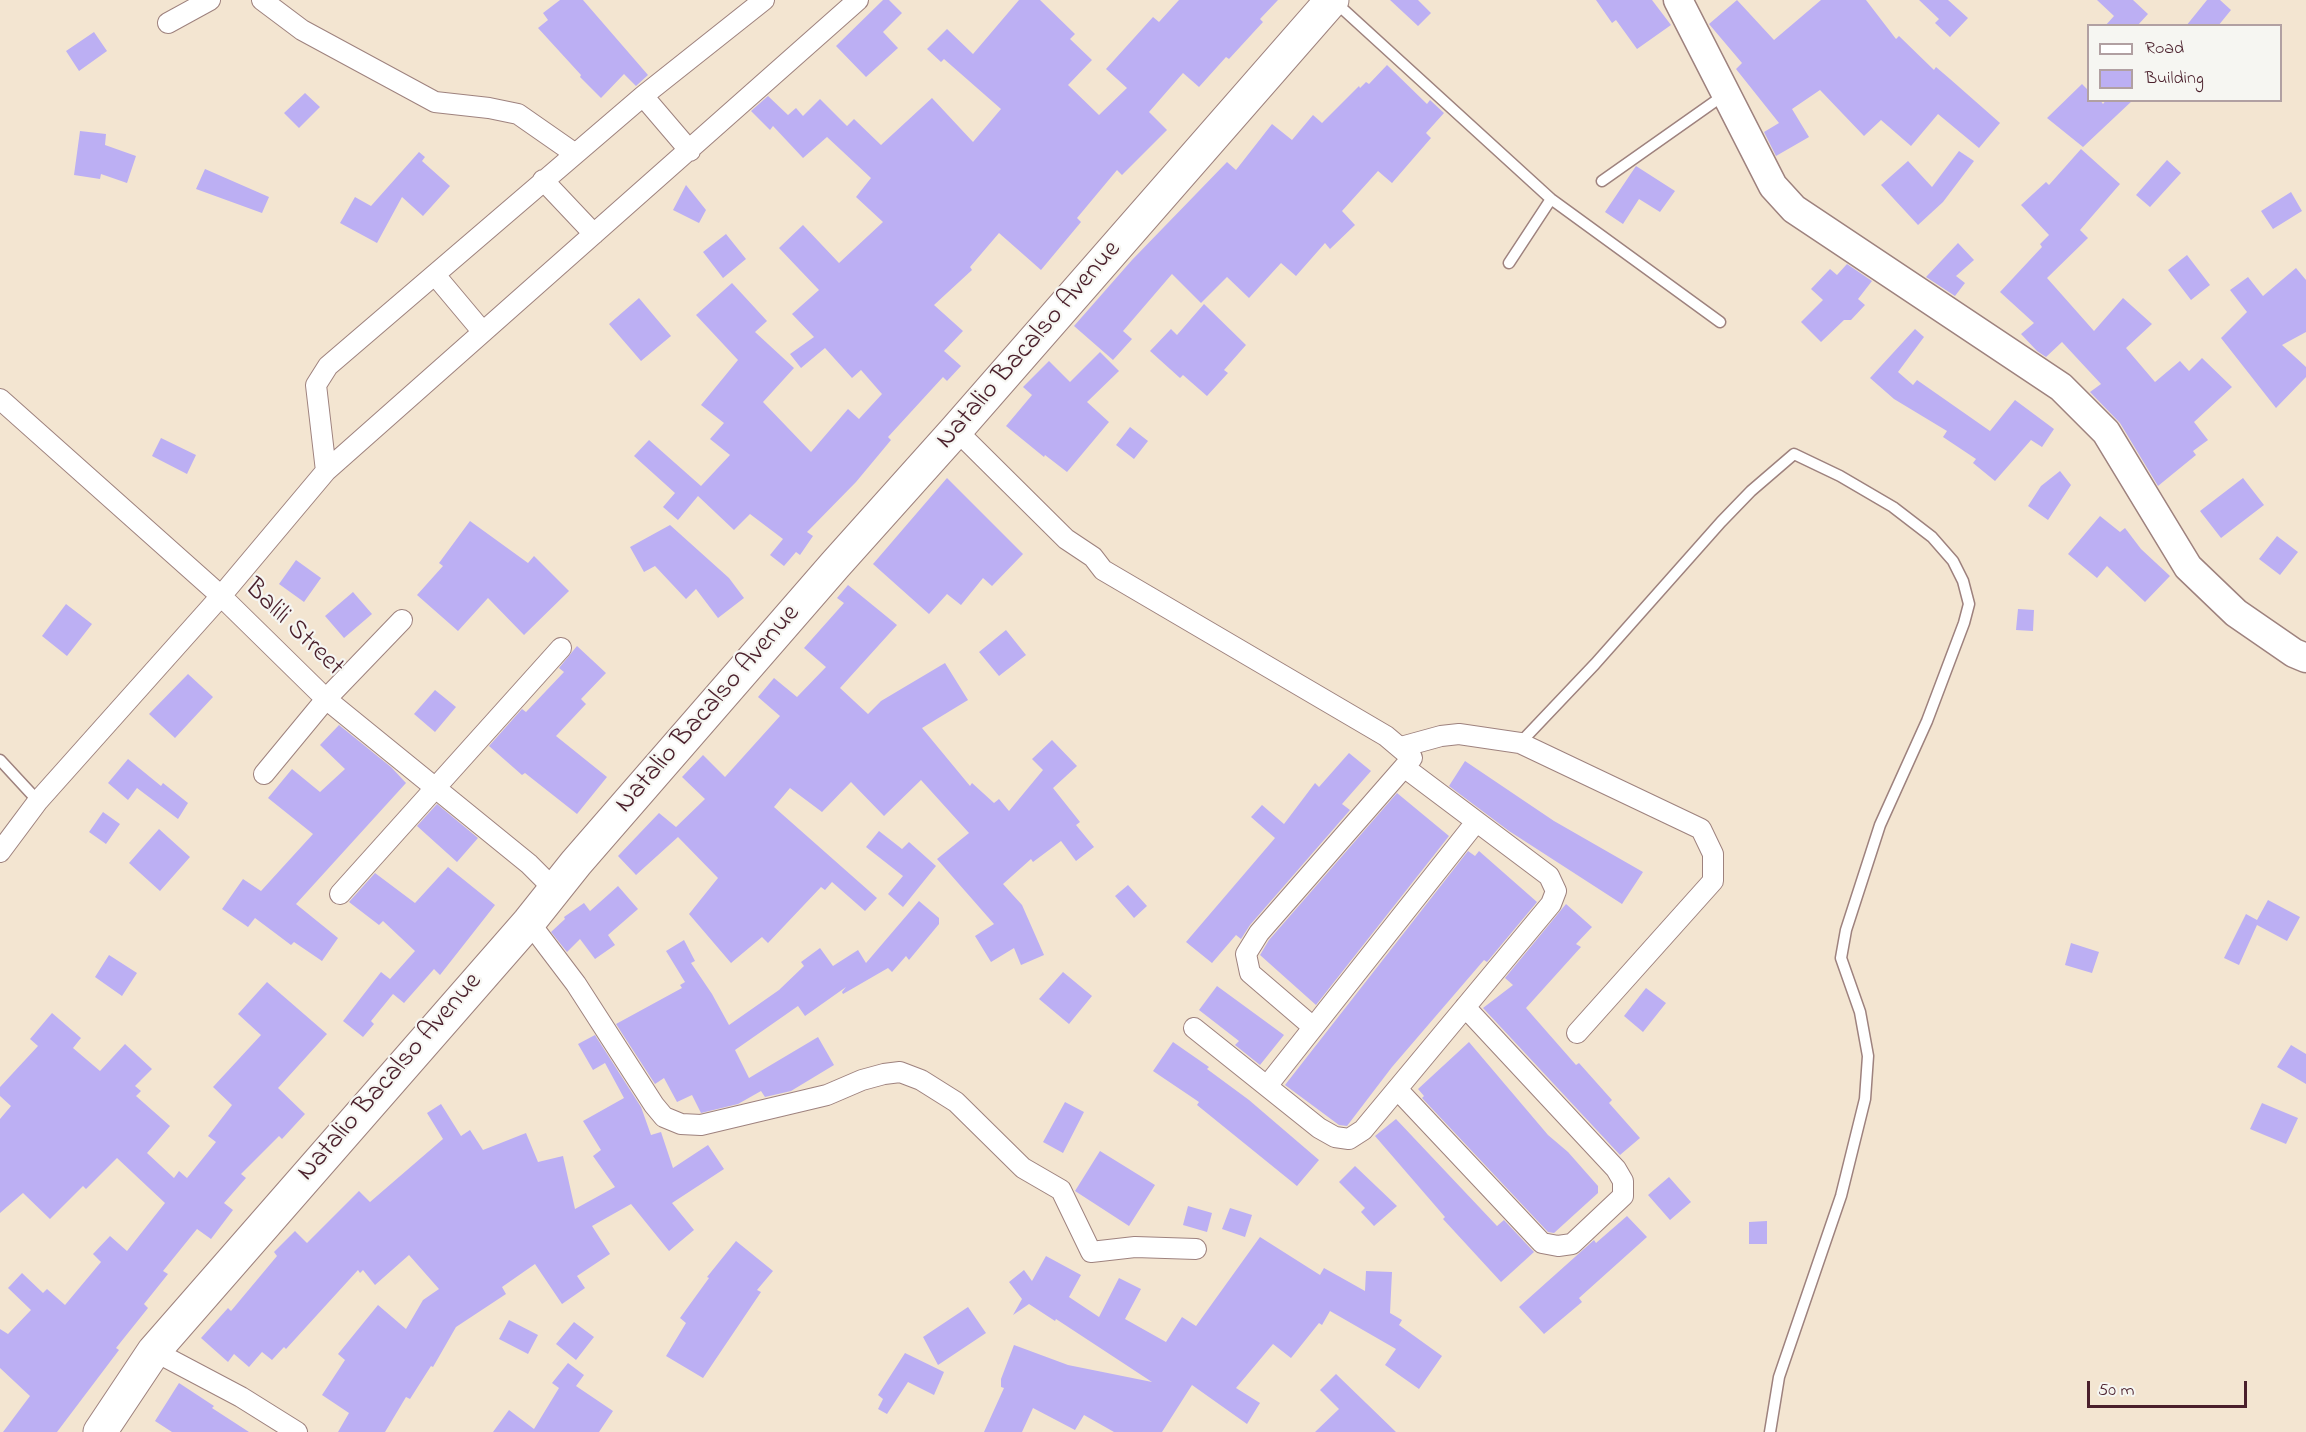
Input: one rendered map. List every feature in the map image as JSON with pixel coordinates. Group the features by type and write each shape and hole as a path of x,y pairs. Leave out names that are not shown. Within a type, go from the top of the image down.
{"highway":[{"name":"Natalio Bacalso Avenue","path":"100,1432 154,1351 529,922 554,890 835,565 1332,0"}],"street":[{"path":"168,22 210,0"},
{"path":"262,0 302,30 435,102 518,114 574,153"},
{"path":"326,471 316,385 328,366 574,153 764,0"},
{"path":"0,852 38,801 221,596 326,471 482,331 690,152 858,0"},
{"path":"1678,0 1773,186 1794,209 2061,387 2106,432 2188,567 2236,613 2294,653 2306,658"},
{"path":"643,96 690,152"},
{"path":"543,180 594,234"},
{"path":"435,275 482,331"},
{"name":"Balili Street","path":"0,399 221,596 326,699 529,864 554,890"},
{"path":"956,430 1066,539 1093,556 1102,570 1406,757 1476,822 1549,876 1557,891 1551,904 1363,1130 1349,1139 1335,1137 1319,1128 1194,1028"},
{"path":"264,774 326,699 402,620"},
{"path":"340,894 433,787 561,648"},
{"path":"1313,1027 1250,973 1246,954 1259,933 1406,757 1441,736 1459,734 1520,742 1701,828 1713,855 1713,881 1577,1033"},
{"path":"1267,1086 1476,822"},
{"path":"529,922 576,984 654,1106 664,1117 681,1124 701,1125 827,1095 862,1080 900,1072 921,1080 956,1102 1023,1168 1061,1190 1091,1252 1136,1247 1196,1249"},
{"path":"1397,1089 1542,1243 1558,1246 1572,1244 1623,1196 1623,1181 1616,1169 1465,1007"},
{"path":"154,1351 241,1397 297,1432"}],"lane":[{"path":"1332,0 1551,199 1720,322"},
{"path":"1602,181 1725,94"},
{"path":"1509,263 1551,199"},
{"path":"1520,742 1595,664 1721,522 1751,491 1794,454 1840,476 1893,507 1932,537 1953,561 1963,581 1969,604 1964,623 1927,721 1880,825 1846,930 1841,958 1860,1012 1868,1056 1865,1100 1841,1196 1779,1377 1770,1432"},
{"path":"0,760 38,801"}],"building":[{"path":"560,0 583,0 648,75 636,86 624,74 601,98 538,28 548,20 543,13"},
{"path":"883,0 889,0 902,13 883,32 898,48 866,77 836,46"},
{"path":"1019,0 1040,0 1075,34 1070,39 1092,60 1068,85 1099,115 1127,88 1106,69 1153,17 1159,22 1179,0 1278,0 1260,19 1263,22 1229,59 1226,57 1199,87 1183,73 1149,112 1167,130 1122,175 1117,170 1077,218 1081,222 1041,270 999,233 970,267 972,270 934,305 963,331 944,351 961,366 947,381 943,377 888,437 891,440 856,482 807,532 813,536 800,555 796,552 784,566 770,555 783,539 750,514 734,530 698,496 678,520 663,507 675,493 634,456 649,440 701,486 730,455 710,439 724,423 701,405 738,360 696,315 732,283 767,321 755,332 794,368 763,402 811,452 848,409 859,419 882,394 861,370 852,378 825,348 801,368 790,354 814,337 792,314 819,290 779,248 803,225 839,263 883,222 856,197 871,178 827,137 803,158 773,126 770,130 751,111 768,96 788,115 796,108 803,116 820,99 847,126 854,119 881,145 932,98 973,142 1001,109 944,59 941,62 927,49 947,29 973,54"},
{"path":"1390,0 1418,0 1431,13 1418,26"},
{"path":"1596,0 1652,0 1671,25 1637,49 1616,20 1612,23"},
{"path":"1737,0 1774,40 1821,0 1866,0 1896,39 1899,36 1934,70 1936,67 2000,123 1979,148 1938,114 1911,146 1881,120 1864,136 1820,90 1792,109 1809,137 1776,156 1764,132 1779,123 1736,69 1742,63 1709,24"},
{"path":"1919,0 1948,0 1968,18 1950,37 1935,23 1939,19"},
{"path":"2097,0 2133,0 2148,14 2139,24 2107,24 2114,16"},
{"path":"2207,0 2220,0 2231,10 2220,24 2188,24"},
{"path":"94,32 107,51 79,71 66,51"},
{"path":"1387,65 1427,104 1430,100 1444,113 1426,133 1431,138 1392,183 1378,171 1342,211 1355,225 1330,249 1325,243 1296,276 1281,263 1249,298 1227,277 1201,303 1172,274 1123,331 1132,339 1113,360 1074,326 1132,260 1227,162 1236,170 1272,124 1292,140 1313,115 1322,123 1359,86 1360,88 1366,82 1369,84"},
{"path":"2082,84 2087,89 2087,102 2103,104 2104,102 2131,102 2083,147 2047,118"},
{"path":"305,93 320,107 299,128 284,113"},
{"path":"80,131 106,134 105,145 136,156 127,183 101,174 100,179 74,175"},
{"path":"2081,149 2120,184 2080,230 2088,238 2047,278 2094,331 2123,298 2152,324 2126,348 2155,382 2180,361 2189,371 2202,358 2232,387 2194,422 2208,440 2193,451 2196,455 2158,486 2120,423 2090,392 2101,384 2062,342 2046,357 2037,351 2021,334 2034,323 2000,292 2042,247 2040,244 2049,235 2021,205 2046,182 2049,185"},
{"path":"1959,151 1974,161 1943,202 1918,225 1881,185 1908,161 1932,187"},
{"path":"419,152 425,157 422,161 450,186 423,216 402,197 377,243 340,223 355,197 371,206"},
{"path":"2167,160 2181,173 2150,207 2136,195"},
{"path":"1636,166 1675,191 1660,212 1639,199 1623,224 1605,212"},
{"path":"205,169 269,197 262,213 196,189"},
{"path":"686,185 706,210 699,223 673,210"},
{"path":"2291,192 2302,211 2273,229 2261,211"},
{"path":"726,234 746,259 723,278 703,252"},
{"path":"1958,243 1974,260 1956,276 1965,283 1955,296 1926,277"},
{"path":"2187,255 2210,285 2191,300 2168,270"},
{"path":"1847,264 1872,281 1858,299 1865,305 1851,320 1844,320 1821,342 1801,322 1823,300 1811,289 1830,269 1837,275"},
{"path":"2296,268 2306,280 2306,332 2282,345 2306,367 2306,377 2276,408 2221,338 2247,312 2230,290 2248,277 2263,296"},
{"path":"639,298 671,336 641,361 609,324"},
{"path":"1204,304 1246,345 1224,370 1228,373 1207,396 1183,375 1180,378 1150,351 1171,329 1177,335"},
{"path":"1915,329 1924,337 1898,372 1913,385 1917,380 1990,431 2015,400 2054,429 2042,447 2031,440 1995,481 1973,463 1976,459 1943,437 1947,431 1894,399 1870,378"},
{"path":"1100,352 1119,371 1087,402 1109,422 1067,472 1045,455 1044,457 1006,426 1032,395 1023,387 1049,361 1070,382"},
{"path":"1130,427 1148,441 1134,459 1116,445"},
{"path":"161,438 196,455 187,474 152,456"},
{"path":"2060,471 2071,485 2048,520 2028,506 2041,486"},
{"path":"947,478 1023,554 992,586 983,578 961,605 947,594 929,614 873,564"},
{"path":"2243,478 2264,505 2221,538 2200,511"},
{"path":"2100,516 2120,532 2125,528 2141,549 2170,576 2145,602 2107,566 2097,578 2068,554"},
{"path":"470,521 528,563 534,556 569,591 524,635 488,598 458,631 417,595 443,566 439,563"},
{"path":"670,525 729,578 744,598 718,618 696,589 686,599 655,566 644,572 630,547"},
{"path":"2277,536 2298,552 2280,575 2259,559"},
{"path":"296,560 321,578 304,602 279,584"},
{"path":"848,585 897,625 840,688 868,714 881,701 945,663 968,700 922,728 970,786 972,783 994,803 999,799 1009,811 1043,770 1032,759 1052,740 1077,766 1053,788 1080,822 1076,825 1094,847 1076,861 1061,841 1033,862 1031,859 1003,884 1022,905 1044,955 1021,965 1014,948 991,962 975,936 994,924 937,859 969,833 921,780 884,816 851,782 822,812 790,788 774,807 877,898 865,911 832,882 825,890 821,887 768,943 762,937 731,963 689,914 718,878 678,837 636,875 618,856 659,813 676,827 705,799 682,777 703,755 725,777 780,716 758,697 774,678 797,697 826,667 804,648 844,603 837,598"},
{"path":"353,592 372,614 344,638 325,616"},
{"path":"66,604 92,624 67,656 42,636"},
{"path":"2018,609 2034,610 2033,631 2016,630"},
{"path":"1006,630 1026,655 999,676 979,652"},
{"path":"577,646 606,673 581,699 586,704 556,736 607,777 577,814 525,773 522,775 489,746 522,709 526,712 564,672 559,668"},
{"path":"188,674 213,697 175,738 149,714"},
{"path":"435,690 456,707 435,732 414,714"},
{"path":"339,725 391,767 406,783 296,904 338,938 322,961 294,942 291,945 255,918 248,927 222,909 243,879 261,891 313,834 268,798 292,769 320,792 345,769 320,745"},
{"path":"1349,753 1371,771 1342,804 1350,810 1250,925 1241,939 1236,935 1212,963 1186,942 1275,838 1251,817 1262,805 1284,824 1315,783 1319,787"},
{"path":"128,759 161,786 163,783 188,803 178,819 137,788 128,800 108,783"},
{"path":"1465,761 1554,821 1643,872 1622,904 1509,831 1449,786"},
{"path":"1397,793 1449,836 1316,1005 1260,955 1269,940"},
{"path":"437,804 478,838 457,862 417,826"},
{"path":"103,812 120,824 106,844 89,832"},
{"path":"159,829 190,857 160,891 129,863"},
{"path":"879,831 902,849 909,842 936,866 903,907 888,894 903,876 866,847"},
{"path":"1468,851 1475,856 1479,851 1537,902 1487,962 1484,960 1392,1067 1347,1126 1339,1125 1285,1085"},
{"path":"448,867 495,905 440,975 434,969 404,1003 393,994 371,1021 374,1024 363,1037 343,1021 381,972 390,979 415,951 383,921 379,925 349,902 375,873 415,903"},
{"path":"1128,885 1147,906 1134,918 1115,896"},
{"path":"618,886 638,909 608,935 615,945 595,959 580,939 567,952 551,932 565,919 564,917 584,903 590,911"},
{"path":"2268,900 2300,917 2287,941 2257,925 2239,965 2224,958 2246,914 2257,920"},
{"path":"919,901 939,918 939,924 909,960 906,956 892,972 888,968 843,994 846,987 805,1016 798,1006 735,1050 749,1078 818,1037 834,1065 791,1091 765,1097 761,1091 738,1104 701,1113 692,1095 677,1102 664,1078 655,1084 616,1024 682,988 680,985 685,982 666,951 684,940 695,961 691,963 729,1025 779,990 804,966 801,962 820,948 833,966 858,950 866,963"},
{"path":"1566,904 1592,927 1576,944 1581,947 1526,1008 1576,1065 1579,1063 1612,1100 1609,1103 1640,1138 1620,1155 1483,1008 1513,985 1505,978"},
{"path":"2071,943 2099,952 2092,973 2065,965"},
{"path":"109,955 137,973 122,996 95,977"},
{"path":"1063,972 1092,996 1069,1024 1039,999"},
{"path":"267,982 327,1034 278,1088 305,1114 282,1139 279,1136 241,1174 246,1178 224,1203 233,1210 211,1239 197,1229 163,1271 168,1274 144,1304 148,1308 116,1348 119,1350 57,1432 3,1432 30,1396 0,1368 0,1329 8,1334 31,1310 8,1288 22,1273 43,1293 47,1289 65,1305 101,1262 93,1254 110,1236 127,1251 165,1203 117,1158 86,1189 83,1186 50,1219 23,1193 0,1213 0,1119 11,1106 0,1096 0,1087 38,1046 30,1039 52,1013 81,1038 73,1048 100,1071 125,1044 152,1069 135,1086 141,1091 136,1096 170,1126 147,1153 174,1178 179,1171 187,1178 216,1142 208,1136 232,1105 213,1087 261,1035 238,1014"},
{"path":"1217,986 1284,1035 1260,1065 1235,1045 1239,1041 1199,1010"},
{"path":"1646,988 1666,1003 1643,1032 1624,1016"},
{"path":"595,1035 641,1107 651,1135 661,1132 673,1168 708,1145 724,1169 672,1203 694,1230 669,1251 631,1204 592,1226 610,1254 577,1276 585,1288 562,1304 535,1264 502,1287 506,1294 456,1327 433,1367 431,1366 410,1399 406,1397 385,1432 338,1432 349,1413 322,1395 345,1360 338,1354 378,1305 406,1329 423,1300 439,1289 409,1255 375,1285 363,1270 360,1273 358,1270 286,1349 284,1347 272,1360 262,1352 249,1367 234,1354 228,1362 201,1338 228,1308 231,1311 277,1256 274,1252 295,1231 307,1243 359,1191 370,1202 443,1139 427,1113 441,1104 461,1136 470,1130 483,1150 526,1133 538,1162 563,1156 575,1209 615,1187 593,1156 601,1150 583,1121 624,1098 605,1063 593,1070 578,1044"},
{"path":"1173,1042 1209,1067 1207,1069 1249,1100 1319,1160 1297,1186 1197,1105 1199,1102 1153,1071"},
{"path":"1469,1042 1548,1135 1568,1152 1598,1186 1598,1193 1554,1233 1548,1232 1422,1098 1424,1096 1418,1089"},
{"path":"2291,1045 2306,1054 2306,1084 2277,1067"},
{"path":"1065,1102 1084,1112 1063,1153 1043,1142"},
{"path":"2262,1103 2298,1118 2286,1144 2250,1129"},
{"path":"1396,1119 1497,1226 1504,1220 1534,1252 1501,1282 1443,1219 1445,1217 1375,1136"},
{"path":"1100,1151 1155,1185 1129,1226 1075,1191"},
{"path":"1355,1166 1397,1206 1374,1226 1361,1212 1365,1208 1339,1182"},
{"path":"1669,1177 1691,1202 1670,1220 1648,1195"},
{"path":"1188,1206 1212,1213 1207,1232 1183,1225"},
{"path":"1230,1208 1252,1215 1245,1237 1222,1229"},
{"path":"1627,1216 1647,1237 1579,1298 1582,1302 1544,1334 1519,1307 1594,1240 1596,1243"},
{"path":"1767,1221 1767,1244 1749,1244 1749,1222"},
{"path":"1260,1237 1320,1275 1324,1268 1365,1291 1366,1271 1392,1272 1390,1313 1402,1320 1399,1325 1442,1356 1419,1389 1385,1365 1396,1349 1330,1311 1322,1325 1319,1323 1291,1358 1273,1344 1236,1388 1260,1403 1247,1424 1192,1385 1162,1432 1114,1432 1084,1415 1075,1430 1033,1408 1022,1432 984,1432 1004,1388 1001,1387 1001,1379 1014,1345 1068,1365 1152,1382 1029,1304 1013,1315 1022,1299 1009,1282 1024,1270 1032,1281 1046,1256 1081,1275 1069,1297 1099,1317 1119,1278 1141,1289 1125,1319 1166,1342 1182,1317 1196,1326"},
{"path":"736,1241 773,1271 757,1290 761,1292 703,1378 666,1356 686,1323 680,1318 709,1278 707,1277"},
{"path":"968,1307 986,1333 938,1365 923,1337"},
{"path":"509,1320 538,1335 528,1354 499,1339"},
{"path":"574,1322 594,1337 576,1360 556,1344"},
{"path":"905,1353 944,1372 934,1395 908,1382 887,1414 878,1409 883,1399 878,1395"},
{"path":"568,1363 584,1375 576,1386 613,1411 599,1432 493,1432 509,1410 534,1429 559,1388 552,1383"},
{"path":"1336,1374 1396,1432 1315,1432 1339,1409 1320,1390"},
{"path":"179,1383 249,1432 172,1432 155,1421"}]}
